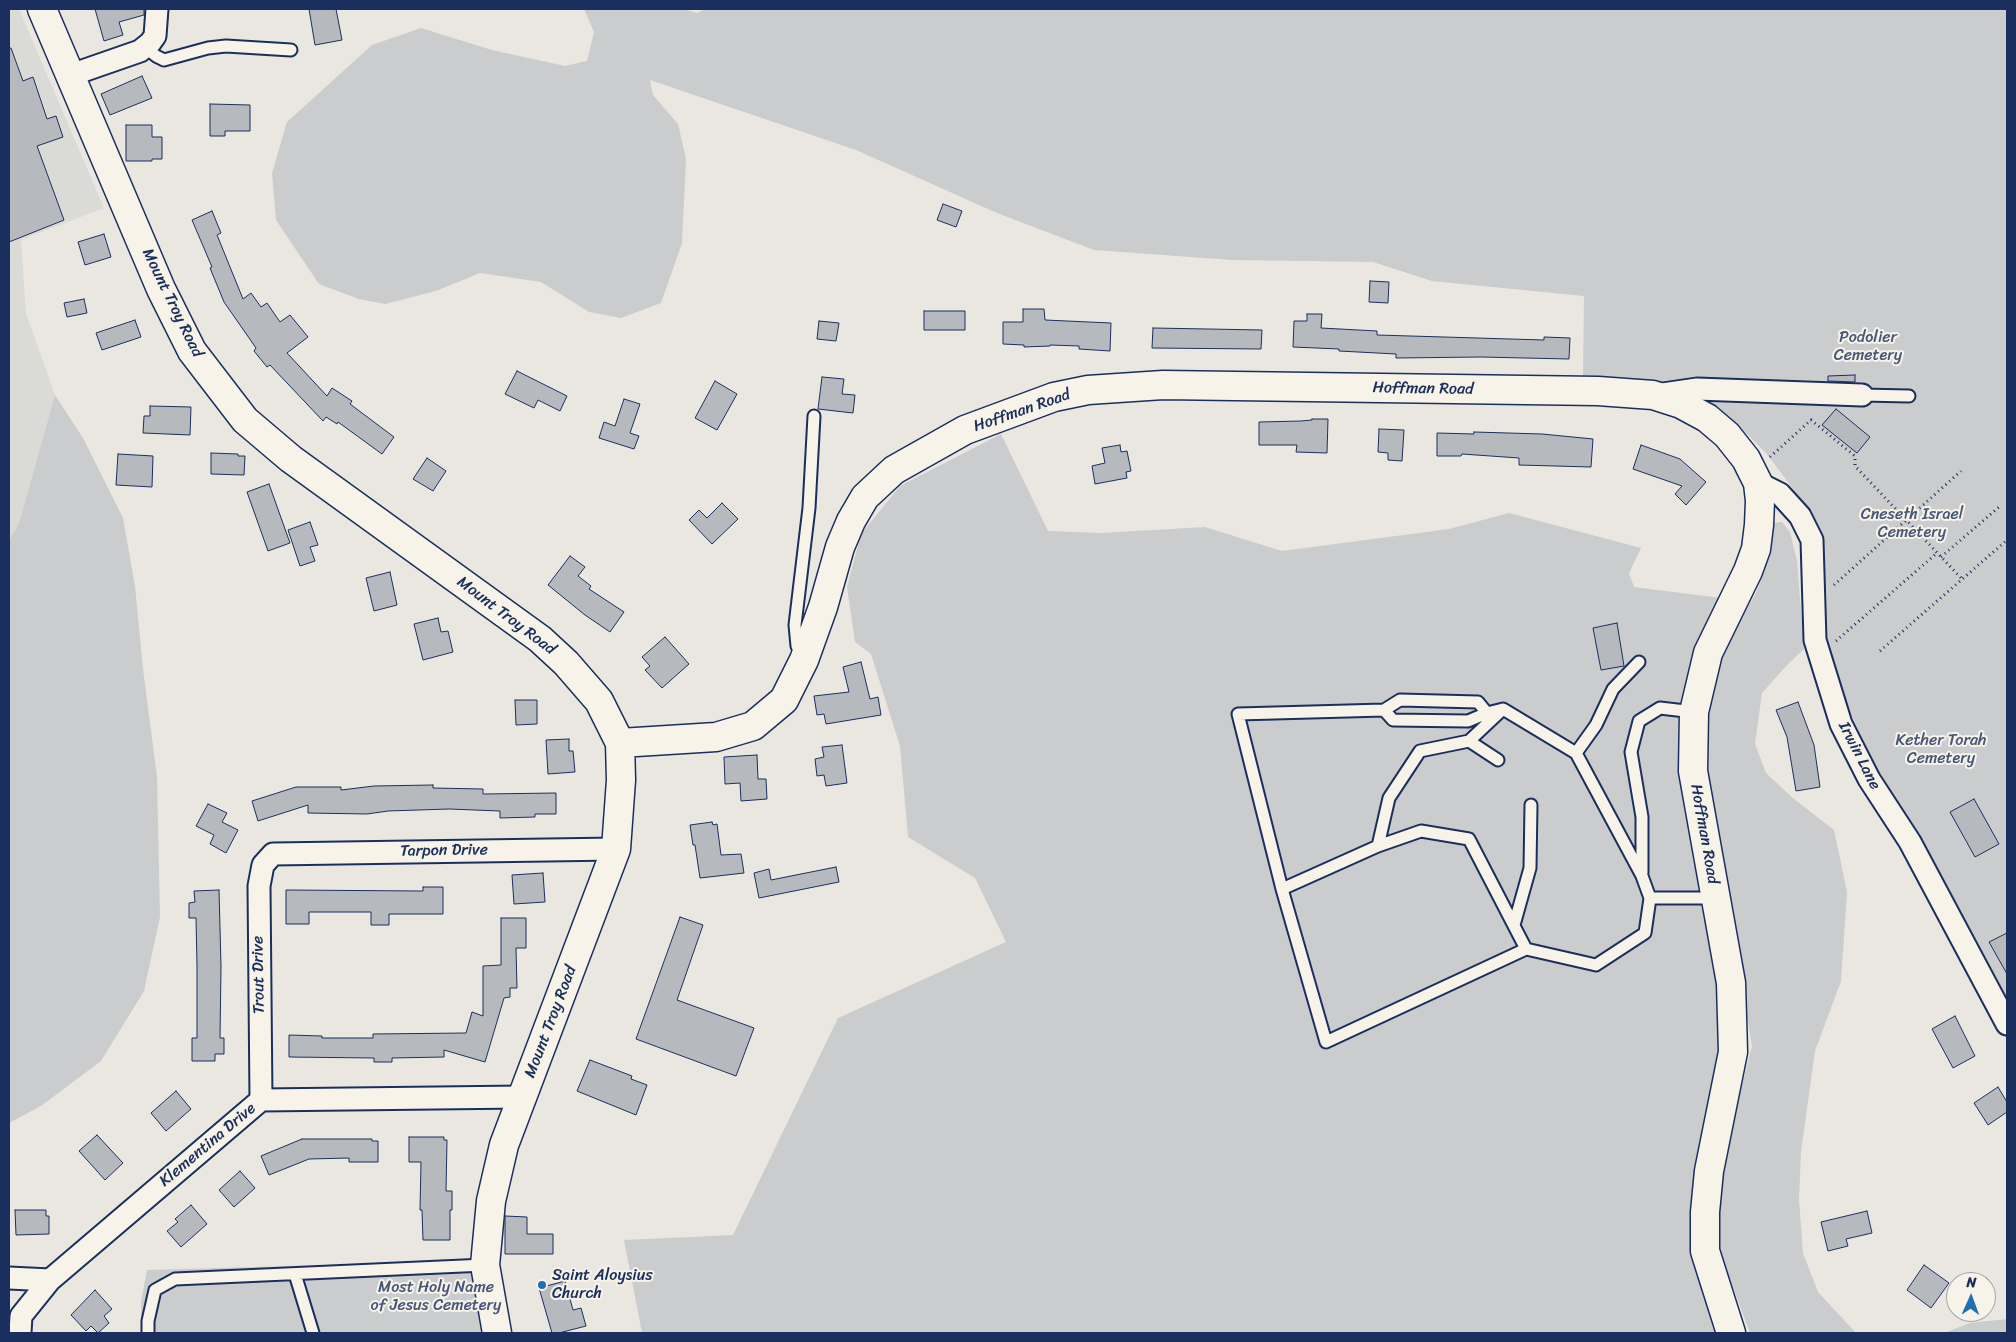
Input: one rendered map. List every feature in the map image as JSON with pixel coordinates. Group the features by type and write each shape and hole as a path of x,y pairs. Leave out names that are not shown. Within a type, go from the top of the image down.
{"street":[{"name":"Mount Troy Road","path":"42,9 161,290 192,351 245,420 291,459 540,639 566,663 599,701 620,744 621,780 616,849 504,1145 491,1201 485,1265 496,1333"},
{"path":"71,75 140,51 154,36 157,9"},
{"name":"Hoffman Road","path":"620,744 716,737 753,726 784,700 804,660 823,607 840,547 851,521 865,497 894,470 965,430 1054,397 1088,390 1163,385 1598,391 1653,395 1698,389 1862,395"},
{"name":"Hoffman Road","path":"1653,395 1681,404 1707,418 1727,434 1746,459 1756,478 1759,526 1756,549 1748,571 1708,653 1694,712 1693,771 1731,983 1733,1052 1709,1171 1705,1212 1705,1251 1731,1333"},
{"name":"Irwin Lane","path":"1756,478 1780,494 1800,516 1812,540 1815,640 1841,724 1869,779 1910,842 2007,1024"},
{"name":"Tarpon Drive","path":"273,854 616,849"},
{"name":"Trout Drive","path":"261,1100 259,886 263,865 273,854"},
{"name":"Klementina Drive","path":"20,1333 21,1316 50,1280 261,1100 522,1097"},
{"path":"9,1278 50,1280"}],"lane":[{"path":"145,47 164,60 208,48 226,46 291,50"},
{"path":"1862,395 1909,396"},
{"path":"804,660 796,646 795,625 809,508 814,416"},
{"path":"1576,753 1596,725 1613,689 1639,662"},
{"path":"1384,710 1393,720 1468,721 1487,713 1503,710 1576,753 1642,876 1650,898 1645,933 1596,965 1526,949 1326,1042 1282,889 1238,714 1384,710 1400,700 1478,702 1487,713"},
{"path":"1642,876 1642,817 1632,752 1638,721 1660,708 1694,712"},
{"path":"1378,846 1389,798 1420,750 1469,741 1503,710"},
{"path":"1469,741 1498,760"},
{"path":"1514,925 1530,868 1531,805"},
{"path":"1282,889 1378,846 1422,831 1469,839 1526,949"},
{"path":"1650,898 1716,898"},
{"path":"148,1333 148,1320 156,1290 175,1279 485,1265"},
{"path":"295,1274 314,1333"}],"path":[{"path":"1756,478 1811,420 1855,456 1855,466 1905,521 1962,579"},
{"path":"1830,589 1961,471"},
{"path":"1941,557 1999,507"},
{"path":"1880,651 2007,540"},
{"path":"1834,643 1937,554"}],"shaded area":[{"path":"9,9 19,9 104,208 21,240 26,313 55,395 19,523 9,541"}],"green space":[{"path":"584,9 684,9 697,13 706,9 2007,9 2007,1011 1890,795 1837,686 1822,641 1810,512 1767,454 1747,434 1698,397 1886,402 1912,397 1583,379 1584,296 1432,281 1373,262 1232,260 1094,250 997,213 856,150 650,80 653,95 678,124 686,159 682,243 661,303 621,318 589,312 541,282 480,273 436,291 385,304 359,299 319,284 276,220 272,173 287,122 372,45 421,28 492,50 565,66 587,61 594,32"},
{"path":"55,395 83,438 123,518 135,586 143,669 157,777 160,917 144,991 101,1061 41,1106 9,1123 9,541 19,523"},
{"path":"1001,434 1048,531 1101,533 1205,527 1282,551 1449,529 1509,513 1641,548 1629,573 1634,587 1721,598 1694,712 1731,983 1705,1212 1731,1333 642,1333 624,1240 733,1235 838,1018 1006,942 975,878 908,837 900,746 871,654 855,642 847,587 861,534 900,486"},
{"path":"1782,522 1790,532 1797,561 1804,649 1762,693 1755,744 1766,773 1794,799 1834,830 1847,892 1841,981 1815,1051 1801,1152 1799,1199 1803,1253 1818,1292 1856,1333 1750,1333 1718,1247 1718,1178 1752,1046 1712,807 1705,750 1709,691 1730,639 1757,591 1771,553 1773,523"},
{"name":"Most Holy Name of Jesus Cemetery","path":"472,1261 474,1286 487,1333 141,1333 141,1302 147,1270"},
{"path":"2007,1319 2007,1333 1944,1333 1970,1323 1996,1322 1996,1320"}],"building":[{"path":"95,9 144,9 144,15 119,22 123,35 104,41"},
{"path":"309,9 336,9 342,40 315,45"},
{"path":"9,48 11,48 23,81 33,77 47,119 56,116 63,137 37,146 64,220 9,242"},
{"path":"142,76 152,98 110,115 101,94"},
{"path":"210,104 250,105 250,131 225,131 225,136 210,136"},
{"path":"126,125 152,125 152,137 162,137 162,159 126,161"},
{"path":"943,204 962,211 956,227 937,220"},
{"path":"212,211 221,233 217,235 243,299 251,293 261,307 267,303 280,322 290,315 308,337 287,353 327,396 332,388 352,401 350,404 394,437 382,454 338,422 337,424 326,417 323,421 270,365 267,367 254,351 256,348 224,302 210,268 212,267 192,220"},
{"path":"104,234 111,257 85,265 78,242"},
{"path":"1370,281 1389,282 1388,303 1369,302"},
{"path":"84,299 87,313 67,317 64,303"},
{"path":"1023,309 1044,309 1045,320 1111,323 1110,351 1079,349 1079,346 1050,345 1024,347 1024,345 1003,344 1003,322 1023,322"},
{"path":"924,311 965,311 965,330 924,330"},
{"path":"1307,314 1322,314 1321,328 1377,331 1377,335 1544,340 1544,337 1570,338 1569,359 1396,358 1396,354 1293,347 1294,321 1307,321"},
{"path":"135,320 141,337 102,350 96,333"},
{"path":"819,321 839,323 836,341 817,339"},
{"path":"1153,328 1262,330 1261,349 1152,348"},
{"path":"517,371 567,396 560,411 538,400 534,408 505,394"},
{"path":"1855,375 1855,382 1828,381 1828,376"},
{"path":"822,377 844,379 842,394 855,395 853,413 818,409"},
{"path":"715,381 737,394 717,430 695,418"},
{"path":"624,399 640,404 630,433 639,436 634,449 599,438 604,422 615,426"},
{"path":"150,406 191,407 190,435 143,433 144,416 150,416"},
{"path":"1836,409 1870,437 1857,453 1822,425"},
{"path":"1328,419 1327,453 1296,452 1297,445 1259,445 1259,422"},
{"path":"1379,429 1404,430 1402,461 1388,460 1388,453 1378,452"},
{"path":"1474,432 1542,434 1593,439 1591,467 1519,465 1519,458 1462,454 1461,456 1437,456 1437,433 1474,434"},
{"path":"1120,445 1121,452 1127,451 1131,471 1126,472 1127,478 1095,484 1092,466 1105,463 1102,448"},
{"path":"1641,445 1680,459 1706,482 1686,505 1675,494 1682,486 1633,469"},
{"path":"211,453 245,456 244,475 211,474"},
{"path":"118,454 153,456 152,487 116,485"},
{"path":"427,458 446,471 433,491 413,479"},
{"path":"269,484 290,543 268,551 247,492"},
{"path":"722,503 738,519 712,544 689,520 699,510 707,518"},
{"path":"310,522 318,545 310,547 315,561 300,566 288,530"},
{"path":"570,556 585,567 578,576 591,586 589,589 624,612 610,632 585,615 548,585"},
{"path":"390,572 397,605 374,611 366,578"},
{"path":"438,618 441,632 448,631 453,652 423,660 414,624"},
{"path":"1617,623 1624,666 1601,670 1593,628"},
{"path":"665,637 689,664 662,688 645,670 650,666 642,657"},
{"path":"861,662 870,699 878,697 881,715 826,724 824,714 817,715 814,696 849,692 843,667"},
{"path":"515,700 537,700 537,724 516,725"},
{"path":"1798,702 1814,745 1820,787 1796,791 1787,737 1776,710"},
{"path":"569,739 569,751 573,751 575,772 548,774 546,740"},
{"path":"842,745 847,783 826,786 824,775 817,776 815,759 824,757 822,747"},
{"path":"757,755 758,779 766,779 767,799 741,801 740,783 725,784 724,757"},
{"path":"433,785 433,788 483,789 483,794 556,793 556,814 500,818 500,811 449,809 388,811 367,814 308,813 308,805 258,821 252,801 296,787 341,787 341,790 374,786"},
{"path":"1974,799 1999,844 1975,857 1950,812"},
{"path":"208,804 227,813 222,822 238,830 226,853 210,844 214,835 196,826"},
{"path":"712,822 713,825 717,824 721,855 741,854 744,873 700,878 690,825"},
{"path":"836,867 839,882 759,898 754,873 769,869 771,880"},
{"path":"543,873 545,902 514,904 512,875"},
{"path":"423,887 443,887 443,914 389,914 389,925 371,925 371,912 309,912 309,924 286,924 286,890 423,891"},
{"path":"219,890 220,1038 224,1038 224,1054 215,1054 215,1061 192,1061 192,1038 197,1038 197,966 196,918 189,918 189,903 195,902 194,891"},
{"path":"680,917 703,925 677,1000 754,1028 736,1076 636,1039"},
{"path":"501,918 526,918 526,948 516,948 517,988 510,988 510,997 504,998 485,1062 444,1050 444,1057 392,1058 392,1062 374,1062 374,1058 289,1057 289,1035 322,1036 322,1038 373,1038 373,1034 466,1033 472,1012 483,1016 483,966 501,965"},
{"path":"2007,933 2007,974 1989,942"},
{"path":"1955,1016 1975,1056 1953,1068 1932,1029"},
{"path":"590,1060 632,1076 631,1079 647,1085 636,1115 577,1091"},
{"path":"1998,1087 2007,1102 2007,1112 1988,1125 1974,1103"},
{"path":"176,1091 191,1109 166,1131 151,1113"},
{"path":"97,1135 123,1163 105,1180 79,1151"},
{"path":"409,1137 444,1137 444,1140 447,1140 446,1191 452,1191 450,1240 423,1240 422,1210 420,1210 421,1162 409,1162"},
{"path":"302,1139 372,1139 372,1141 378,1141 378,1162 349,1162 349,1158 309,1159 269,1175 261,1156"},
{"path":"240,1171 255,1188 234,1207 219,1190"},
{"path":"191,1205 207,1224 181,1247 167,1231 178,1222 175,1219"},
{"path":"15,1210 46,1210 46,1216 49,1216 49,1234 16,1235"},
{"path":"1867,1211 1872,1233 1846,1239 1848,1246 1828,1251 1821,1222"},
{"path":"505,1216 527,1217 527,1234 553,1234 553,1254 505,1254"},
{"path":"1924,1265 1946,1281 1946,1287 1931,1308 1907,1290"},
{"path":"565,1281 573,1310 581,1308 586,1326 552,1333 539,1288"},
{"path":"95,1290 112,1309 104,1316 109,1323 98,1333 91,1326 86,1331 71,1315"}],"place":[{"name":"Saint Aloysius Church","path":"542,1285"}],"park label":[{"name":"Podolier Cemetery","path":"1868,347"},
{"name":"Cneseth Israel Cemetery","path":"1912,524"},
{"name":"Kether Torah Cemetery","path":"1941,750"}]}
